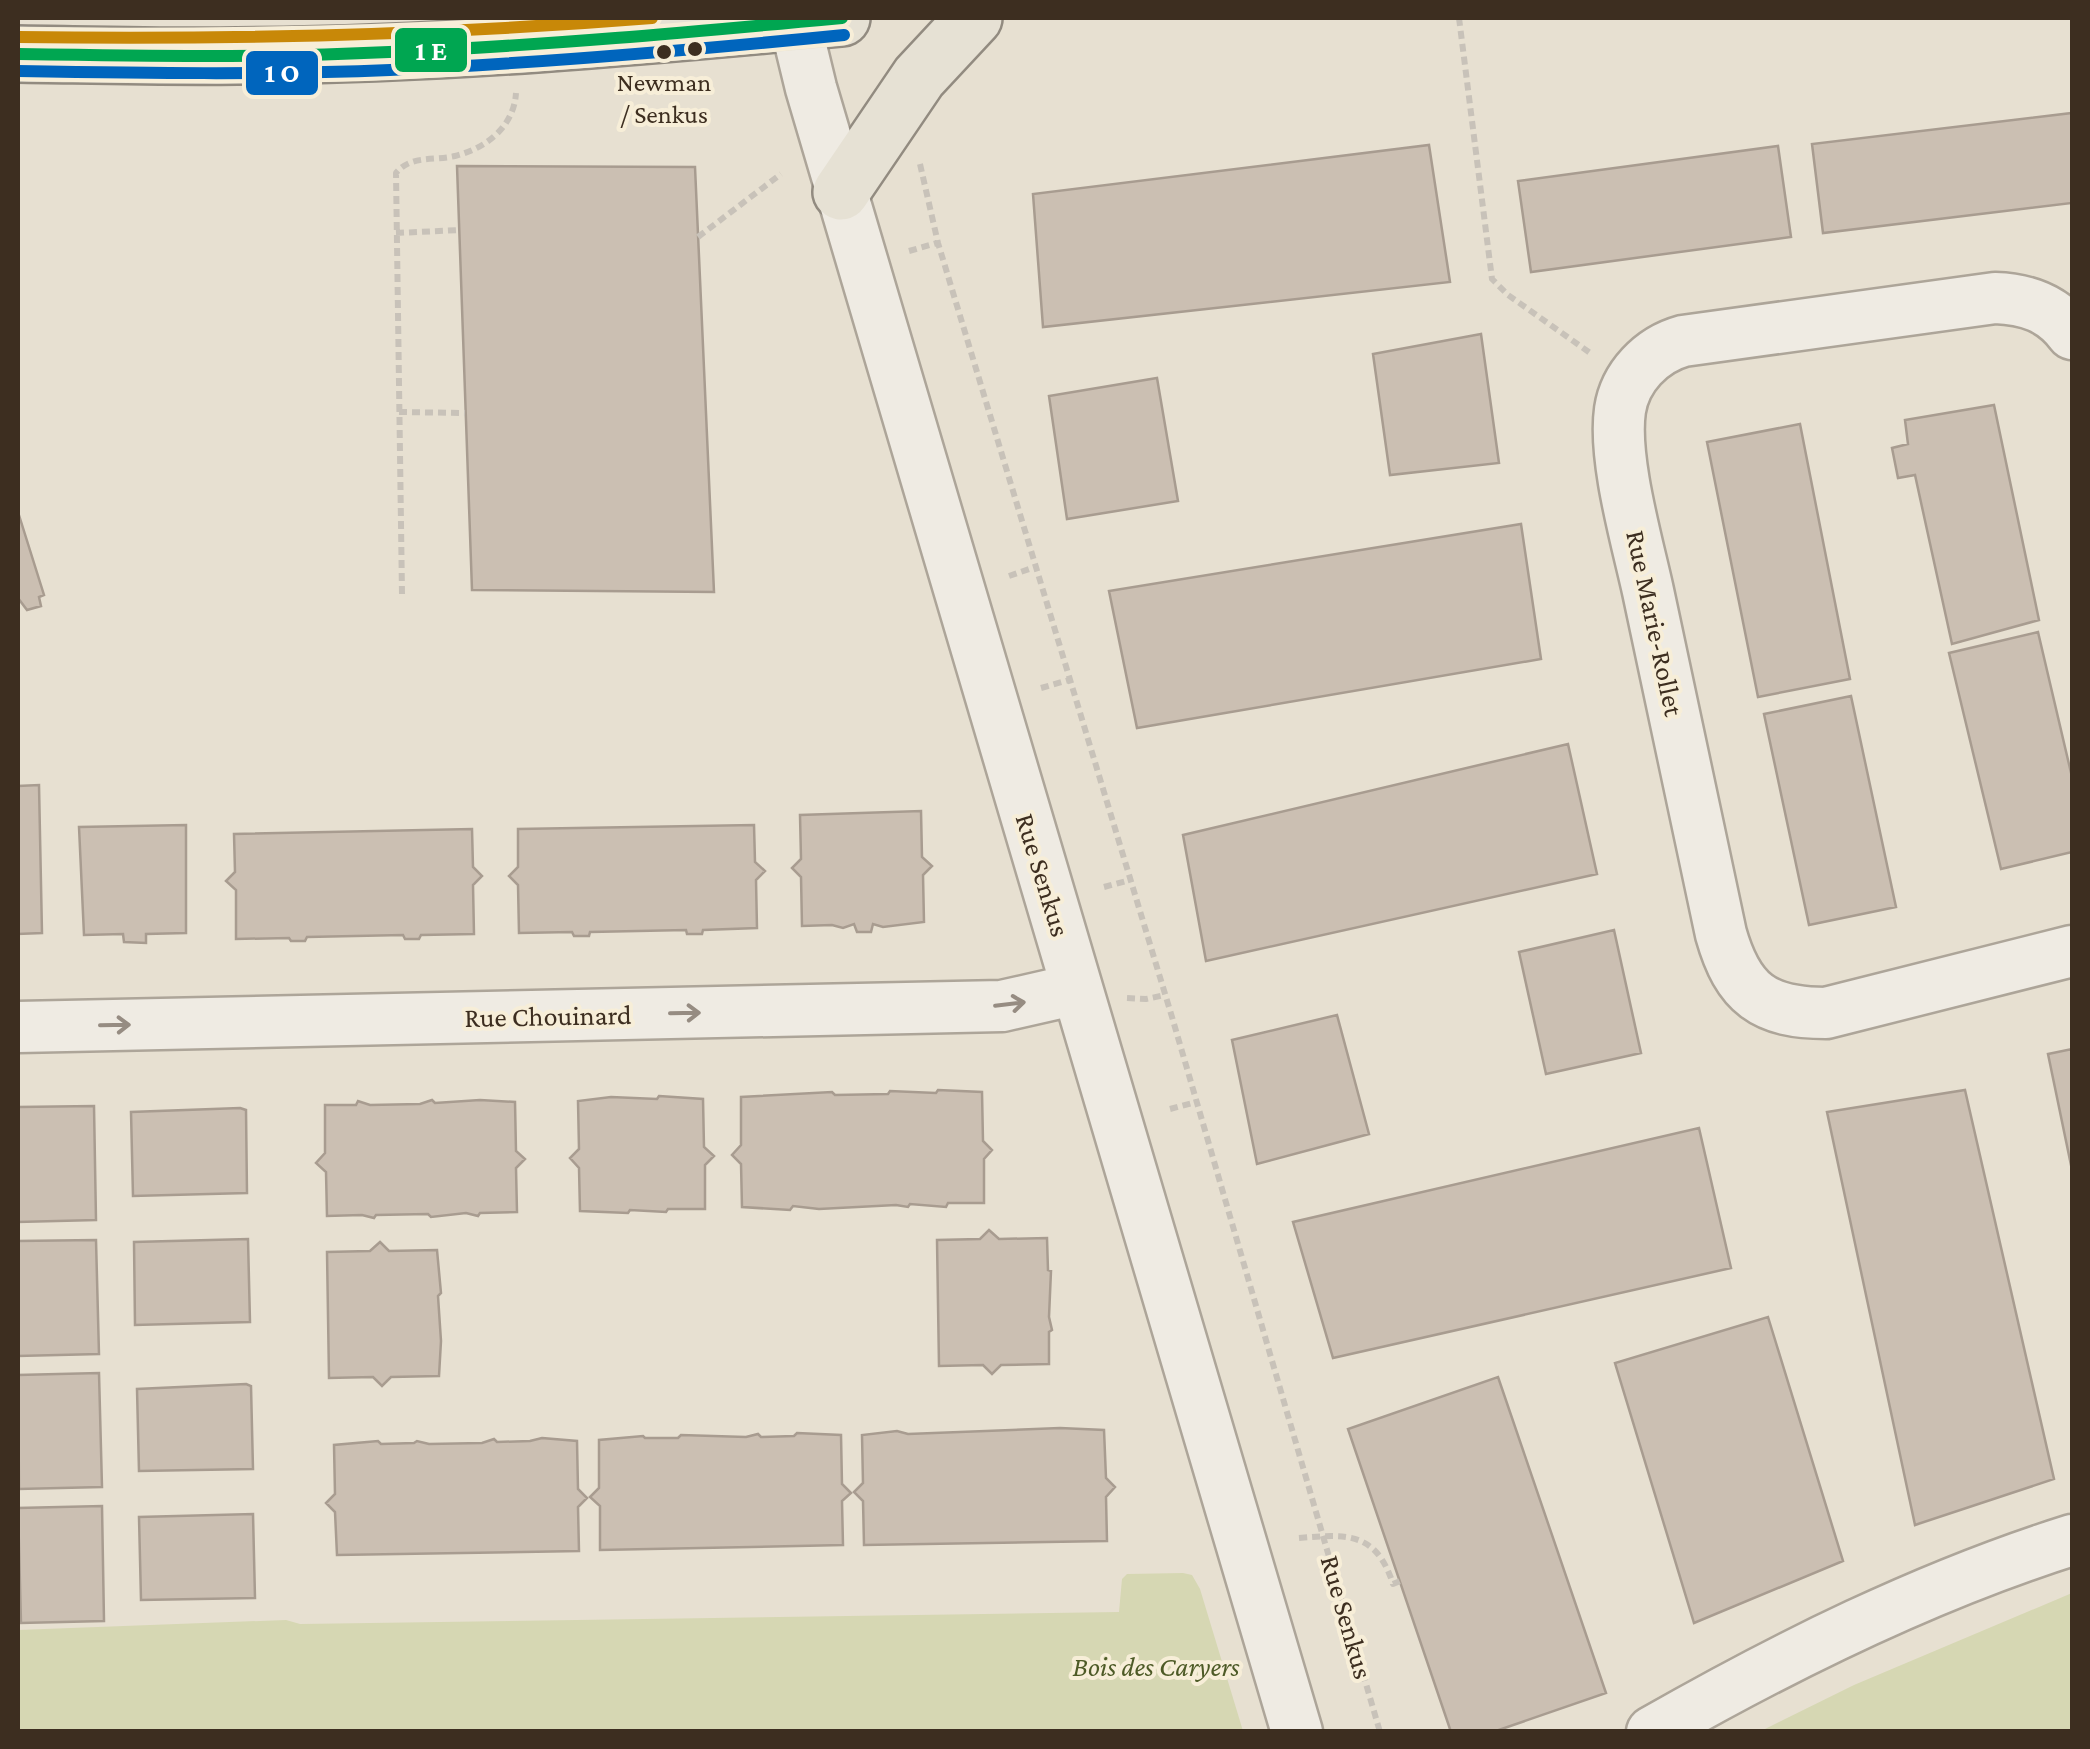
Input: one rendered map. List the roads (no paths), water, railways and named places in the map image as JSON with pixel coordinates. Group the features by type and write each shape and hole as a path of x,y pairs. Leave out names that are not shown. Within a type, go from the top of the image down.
{"main road":[{"path":"841,192 919,77 974,18"},
{"path":"18,54 240,56 425,49 631,37 810,19"}],"street":[{"name":"Rue Senkus","path":"810,19 841,192 1297,1732"},
{"name":"Rue Marie-Rollet","path":"2072,334 2063,322 2034,304 1995,298 1682,341 1652,355 1632,378 1623,397 1619,423 1624,472 1642,562 1721,934 1735,974 1750,991 1786,1012 1826,1013 2072,950"},
{"name":"Rue Chouinard","path":"18,1028 1002,1006 1077,989"},
{"path":"1652,1732 1705,1701 1882,1614 2072,1540"}],"place":[{"name":"Newman / Senkus","path":"664,52"}],"park label":[{"name":"Bois des Caryers","path":"1156,1666"}]}
